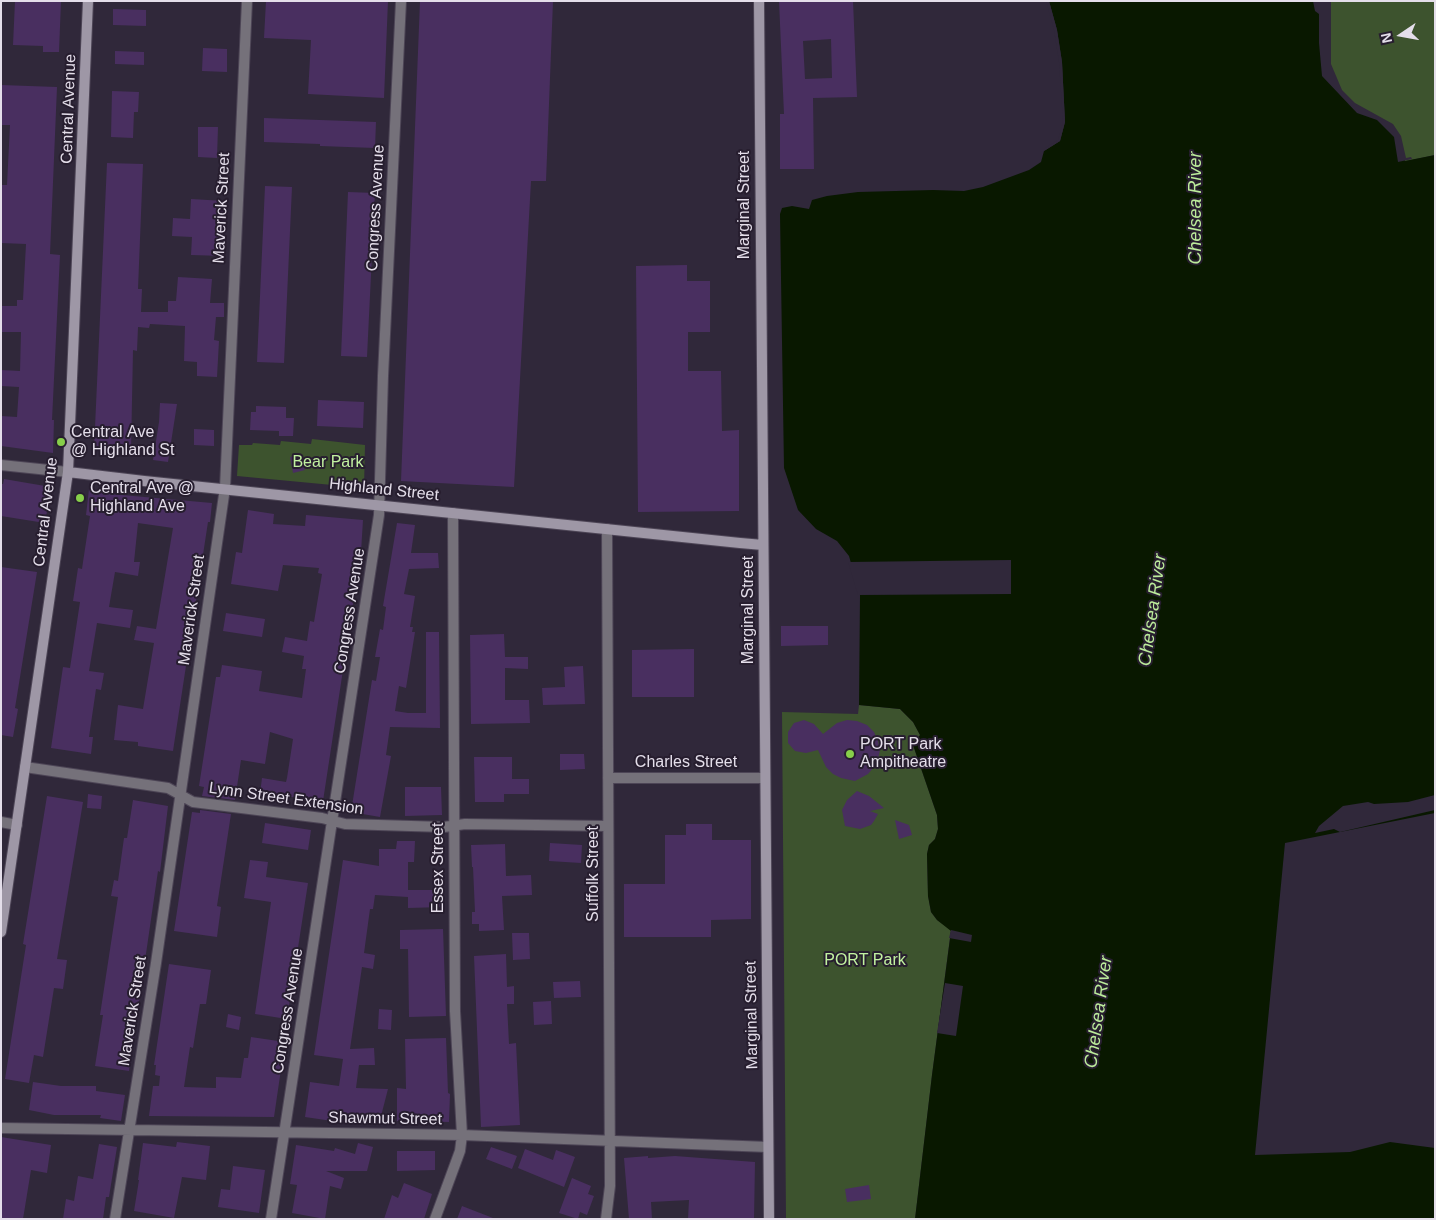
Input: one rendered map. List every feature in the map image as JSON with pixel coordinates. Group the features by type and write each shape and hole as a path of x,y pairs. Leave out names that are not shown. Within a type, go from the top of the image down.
{"street":[{"name":"Central Avenue","path":"1,932 68,472 88,1"},
{"name":"Maverick Street","path":"115,1219 156,963 225,488 247,1"},
{"name":"Congress Avenue","path":"271,1219 380,505 383,376 401,1"},
{"name":"Marginal Street","path":"759,1 769,1219"},
{"name":"Highland Street","path":"1,465 763,545"},
{"name":"Essex Street","path":"435,1219 460,1151 462,1136 455,1011 453,513"},
{"name":"Suffolk Street","path":"606,1219 610,1186 607,529"},
{"name":"Lynn Street Extension","path":"25,767 168,788 193,802 322,818 345,824 444,827 465,824 608,826"},
{"name":"Charles Street","path":"608,778 764,778"},
{"path":"1,822 17,825"},
{"name":"Shawmut Street","path":"1,1128 462,1136 768,1147"}],"green space":[{"path":"1313,1 1435,1 1435,155 1339,175"},
{"name":"Bear Park","path":"312,439 365,445 364,488 237,476 239,445 252,445 253,443 280,445 281,441 311,444"},
{"name":"PORT Park","path":"859,705 900,709 913,722 920,735 913,745 937,815 938,829 935,839 929,845 927,854 928,896 931,912 937,920 951,930 915,1219 786,1219 782,712 858,714"}],"water":[{"name":"Chelsea River","path":"1049,1 1328,1 1328,65 1340,91 1353,105 1392,126 1405,161 1435,155 1435,813 1285,843 1255,1155 1350,1152 1390,1142 1435,1148 1435,1219 915,1219 951,931 937,920 931,912 928,896 927,854 929,845 935,839 938,829 937,815 913,745 920,735 913,722 900,709 859,705 860,595 849,556 837,541 816,529 798,510 784,468 780,214 782,208 792,206 809,209 812,200 858,192 964,191 983,187 1029,170 1041,162 1044,151 1060,141 1065,122 1062,62 1057,30"}],"pier":[{"path":"1046,1 1049,1 1057,30 1062,62 1065,122 1060,141 1044,151 1045,148 1058,140 1063,122 1059,62 1054,30"},
{"path":"1313,1 1331,1 1331,64 1342,90 1355,103 1393,124 1401,136 1406,158 1411,157 1412,159 1398,162 1394,137 1377,120 1357,113 1322,76 1319,14 1315,11"},
{"path":"1011,560 1011,594 858,595 848,562"},
{"path":"1435,795 1435,810 1340,832 1334,829 1315,833 1319,826 1343,806 1368,802 1374,804 1408,802"},
{"path":"951,930 972,935 971,942 949,938"},
{"path":"945,983 963,986 956,1036 937,1033"}],"building":[{"path":"15,1 61,1 59,52 43,52 43,46 13,45"},
{"path":"266,1 388,1 384,98 308,94 311,40 264,38"},
{"path":"420,1 553,1 546,181 531,181 514,487 401,481"},
{"path":"779,1 853,1 857,97 813,98 814,169 780,169 780,114 784,114","holes":["831,39 832,78 805,79 803,41"]},
{"path":"113,9 146,10 146,26 113,25"},
{"path":"203,48 227,49 227,72 202,71"},
{"path":"115,51 144,52 144,65 115,64"},
{"path":"1,85 57,87 50,254 60,255 52,420 54,420 53,453 1,446 1,416 17,417 19,387 1,386 1,370 20,371 21,332 1,332 1,306 17,306 17,300 23,300 26,244 1,243 1,185 7,185 10,125 1,125"},
{"path":"112,91 139,92 138,112 134,112 133,138 111,137"},
{"path":"264,118 376,122 375,148 264,142"},
{"path":"198,127 218,127 217,158 198,157"},
{"path":"107,163 143,164 138,289 142,289 141,312 168,312 168,301 176,301 178,277 212,279 210,303 224,303 224,317 216,317 214,340 219,341 217,377 197,376 197,362 184,361 185,326 150,324 149,328 138,327 137,351 133,350 131,451 94,449"},
{"path":"265,186 292,187 284,363 257,362"},
{"path":"348,192 375,193 367,357 341,356"},
{"path":"191,199 225,201 223,256 191,255 192,237 172,236 173,218 190,219"},
{"path":"687,265 687,281 710,281 710,332 688,332 688,371 721,371 722,431 739,430 739,511 638,512 636,266"},
{"path":"318,400 364,402 363,428 317,426"},
{"path":"160,403 177,404 168,462 153,460"},
{"path":"256,406 286,407 286,418 294,418 293,436 279,436 279,431 250,430 251,412 256,412"},
{"path":"194,429 214,430 214,446 194,445"},
{"path":"302,455 305,470 293,473 290,457"},
{"path":"4,479 51,487 45,523 1,516 1,484 3,484"},
{"path":"89,489 111,492 111,494 212,503 173,751 138,746 138,742 114,740 118,705 143,709 154,643 134,640 137,626 156,629 173,528 138,523 134,562 140,562 138,576 115,572 109,607 133,610 130,628 97,623 89,671 104,673 101,690 96,689 89,737 93,737 91,754 51,748 63,667 70,668 80,602 73,601 78,568 82,569 90,516 86,515"},
{"path":"248,510 274,514 273,524 305,526 306,515 363,520 361,552 323,801 260,793 262,778 286,782 287,778 293,739 270,732 265,764 241,760 235,800 202,796 204,787 199,786 216,677 220,677 222,665 262,671 259,691 302,698 306,669 302,669 304,656 282,652 285,637 307,641 310,621 314,622 322,574 318,573 319,568 283,565 278,591 231,584 236,552 242,553"},
{"path":"397,523 415,525 411,553 438,553 439,568 409,569 404,594 415,596 410,627 413,627 412,632 415,632 406,688 399,686 395,711 426,713 426,632 439,632 440,728 390,727 386,755 391,756 380,817 351,812 372,680 376,681 380,657 375,657 380,629 383,630 386,607 383,606"},
{"path":"1,567 37,572 15,708 18,709 13,737 1,735"},
{"path":"226,613 265,619 262,637 223,631"},
{"path":"781,626 828,626 828,645 781,646"},
{"path":"504,634 505,657 528,657 528,669 505,668 505,700 529,700 530,723 471,724 470,635"},
{"path":"694,649 694,697 632,697 632,650"},
{"path":"583,666 585,704 543,705 542,688 565,687 564,667"},
{"name":"PORT Park Ampitheatre","path":"804,720 814,724 823,734 837,723 847,720 867,725 874,732 880,750 874,767 868,774 855,781 833,774 826,767 818,750 806,753 795,751 788,743 788,732 794,723"},
{"path":"560,754 584,754 585,769 560,770"},
{"path":"474,757 512,757 512,779 529,779 529,794 504,794 504,802 475,802"},
{"path":"405,787 441,787 442,815 405,816"},
{"path":"857,791 869,796 884,808 870,811 878,814 871,825 860,829 845,826 842,810 847,800"},
{"path":"88,794 102,796 101,809 87,808"},
{"path":"47,796 83,802 57,959 67,960 63,989 54,988 43,1057 34,1055 29,1083 5,1079 26,945 23,944"},
{"path":"133,800 168,806 160,872 158,871 129,1071 95,1066 103,1015 100,1015 118,897 111,896 114,880 118,881 124,838 127,838"},
{"path":"200,810 231,814 217,906 221,907 217,937 174,931 192,812 200,813"},
{"path":"895,820 909,825 912,835 899,839"},
{"path":"265,823 311,830 308,850 262,843"},
{"path":"686,824 712,824 712,840 751,840 751,919 711,920 711,937 624,937 624,884 665,884 665,835 686,835"},
{"path":"397,841 415,841 414,862 408,862 408,890 442,890 443,907 408,908 408,897 375,895 373,909 370,909 364,953 375,955 373,969 362,967 350,1049 374,1048 375,1065 359,1065 356,1088 388,1089 380,1120 340,1119 339,1122 305,1117 310,1082 339,1086 343,1059 314,1055 343,860 379,866 379,849 396,849"},
{"path":"550,843 582,845 581,863 549,861"},
{"path":"505,844 506,876 531,875 532,895 502,896 504,930 479,931 479,924 472,924 472,912 475,912 471,845"},
{"path":"250,860 268,862 266,877 308,883 287,1019 255,1014 271,902 244,898"},
{"path":"443,929 446,1016 409,1017 408,949 400,949 400,930"},
{"path":"512,933 529,933 530,959 513,960"},
{"path":"506,954 507,987 514,986 514,1004 507,1004 509,1044 516,1043 520,1125 481,1127 474,956"},
{"path":"169,964 211,970 206,1004 200,1004 193,1048 190,1047 184,1087 216,1088 216,1077 241,1078 244,1058 248,1058 251,1037 285,1042 274,1117 149,1116 153,1086 159,1086 160,1076 155,1075 156,1065 154,1065"},
{"path":"580,981 581,997 554,998 553,982"},
{"path":"551,1001 552,1024 534,1025 533,1002"},
{"path":"379,1009 392,1010 391,1030 378,1029"},
{"path":"228,1014 241,1017 239,1030 226,1027"},
{"path":"446,1038 448,1093 450,1094 449,1122 397,1121 397,1088 406,1089 405,1039"},
{"path":"33,1082 61,1086 96,1086 96,1091 125,1095 121,1121 100,1118 101,1115 54,1115 29,1110"},
{"path":"1,1137 51,1145 47,1173 31,1170 23,1219 1,1219"},
{"path":"177,1142 210,1146 206,1180 182,1177 174,1218 134,1211 143,1143 176,1147"},
{"path":"358,1143 373,1147 367,1171 326,1171 344,1178 341,1189 330,1186 325,1219 292,1213 297,1185 290,1184 296,1145 334,1151 335,1148 355,1154"},
{"path":"99,1144 117,1147 109,1197 106,1197 103,1219 63,1219 66,1199 74,1201 78,1176 93,1179"},
{"path":"491,1147 517,1156 512,1169 486,1159"},
{"path":"525,1149 553,1160 556,1150 575,1157 564,1187 518,1168"},
{"path":"397,1151 435,1151 435,1170 397,1171"},
{"path":"648,1156 648,1158 675,1156 755,1162 754,1219 688,1219 689,1200 651,1202 652,1219 629,1219 624,1158"},
{"path":"233,1166 265,1170 259,1213 218,1207 221,1189 230,1190"},
{"path":"572,1178 591,1186 588,1194 594,1196 587,1215 580,1212 578,1219 559,1213"},
{"path":"404,1183 432,1194 424,1219 384,1219 392,1195 398,1198"},
{"path":"869,1185 871,1199 847,1202 845,1189"},
{"path":"462,1206 493,1218 493,1219 457,1219"}],"place":[{"name":"Central Ave @ Highland St","path":"61,442"},
{"name":"Central Ave @ Highland Ave","path":"80,498"},
{"name":"PORT Park Ampitheatre","path":"850,754"}]}
